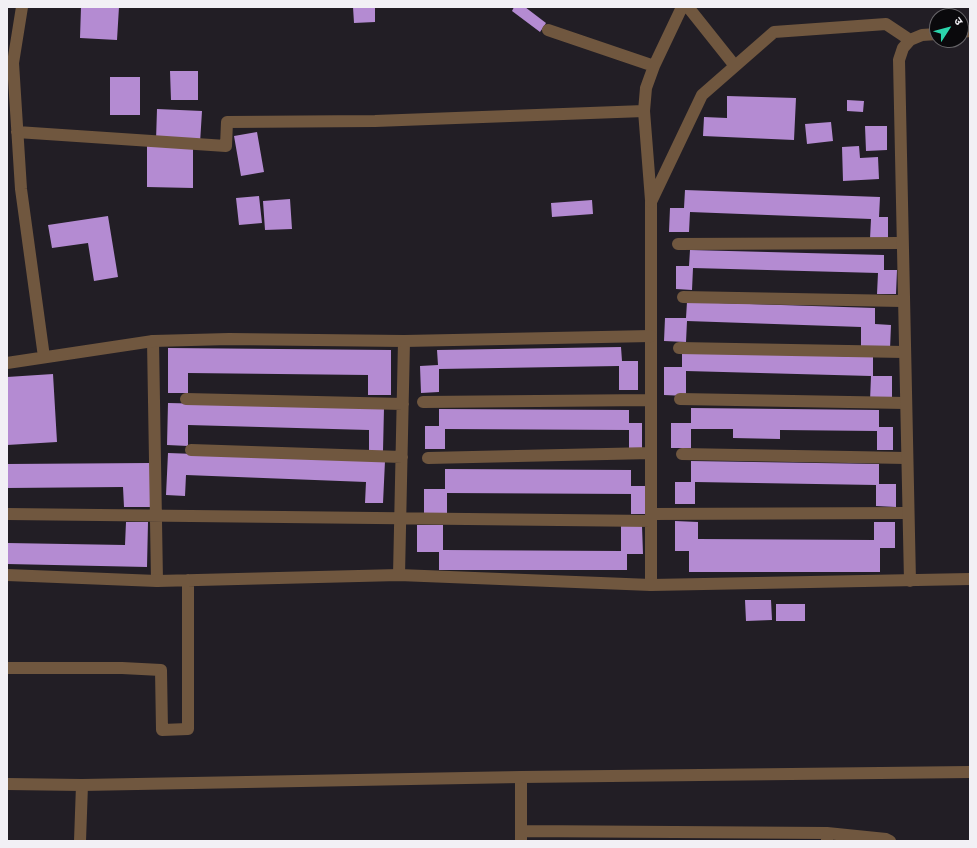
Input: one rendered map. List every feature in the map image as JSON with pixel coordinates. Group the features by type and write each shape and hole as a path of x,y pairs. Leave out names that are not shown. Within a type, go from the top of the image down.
{"street":[{"path":"22,7 13,63 17,132 21,189 44,357"},
{"path":"651,585 651,202 644,111 646,88 654,66 682,7"},
{"path":"688,7 735,66"},
{"path":"651,202 702,95 774,32 886,24 910,40"},
{"path":"548,30 654,66"},
{"path":"910,581 902,301 898,60 903,48 910,40 922,35 929,35"},
{"path":"17,132 226,146 227,122 375,121 644,111"},
{"path":"678,244 901,243"},
{"path":"683,297 902,301"},
{"path":"7,363 153,341 229,339 404,342 651,336"},
{"path":"153,341 157,581"},
{"path":"400,575 404,342"},
{"path":"679,348 904,352"},
{"path":"186,399 403,404"},
{"path":"680,399 905,403"},
{"path":"423,402 651,400"},
{"path":"191,450 402,457"},
{"path":"428,458 651,453"},
{"path":"682,454 906,458"},
{"path":"7,514 401,518 651,517 908,513"},
{"path":"7,575 157,581 400,575 651,585 970,579"},
{"path":"7,668 122,668 161,670 162,730 188,729 188,580"},
{"path":"7,784 82,785 521,777 970,772"},
{"path":"521,777 521,836 827,837 886,838 890,841"},
{"path":"80,841 82,785"}],"building":[{"path":"81,7 119,7 117,40 80,38"},
{"path":"353,7 375,7 375,22 354,23"},
{"path":"514,7 525,7 546,23 540,32 512,11"},
{"path":"170,71 198,71 198,100 171,100"},
{"path":"110,77 140,77 140,115 110,115"},
{"path":"727,96 796,98 794,140 703,136 704,117 727,118"},
{"path":"847,100 864,101 863,112 847,111"},
{"path":"157,109 202,111 200,143 156,141"},
{"path":"831,122 833,141 807,144 805,124"},
{"path":"865,126 887,126 887,150 866,151"},
{"path":"257,132 264,172 241,176 234,136"},
{"path":"147,145 193,145 193,188 147,187"},
{"path":"859,146 860,158 878,157 879,179 843,181 842,147"},
{"path":"685,190 880,197 879,217 888,217 888,240 870,239 871,219 690,212 689,232 669,232 670,208 684,208"},
{"path":"259,196 262,223 239,225 236,198"},
{"path":"290,199 292,229 265,230 263,201"},
{"path":"592,200 593,214 552,217 551,203"},
{"path":"108,216 118,277 94,281 88,243 52,248 48,225"},
{"path":"690,250 884,255 884,270 897,270 896,294 877,294 878,273 693,268 692,290 676,289 676,266 689,266"},
{"path":"687,302 875,308 875,324 891,325 890,349 861,348 861,327 687,321 686,342 664,341 665,318 686,318"},
{"path":"621,347 622,361 638,361 638,390 619,390 619,366 439,369 439,392 421,393 420,366 438,365 437,350"},
{"path":"168,348 391,350 391,395 368,395 368,375 188,373 188,393 168,393"},
{"path":"682,352 873,357 873,376 892,376 892,401 870,401 871,376 686,371 686,396 664,395 664,367 682,367"},
{"path":"53,374 57,442 7,445 7,377"},
{"path":"168,403 384,408 383,451 369,451 369,430 188,425 188,446 167,445"},
{"path":"691,408 879,410 879,427 893,427 893,450 877,450 877,431 780,430 780,439 733,438 733,429 691,429 691,448 671,448 671,423 691,423"},
{"path":"439,409 629,410 629,423 642,423 642,450 629,450 629,430 445,429 445,449 425,449 425,426 439,426"},
{"path":"168,453 385,461 383,503 365,503 366,482 186,475 185,496 166,495"},
{"path":"691,461 879,464 879,484 896,484 896,507 876,506 876,485 695,482 695,504 675,504 675,482 691,482"},
{"path":"150,463 151,507 124,507 123,487 7,488 7,464"},
{"path":"445,469 631,470 631,486 647,486 647,514 631,514 631,494 447,493 447,513 424,513 424,489 445,489"},
{"path":"675,521 698,522 698,539 874,540 874,522 895,522 895,548 880,548 880,572 689,572 689,551 675,551"},
{"path":"126,522 148,522 147,567 7,564 7,543 125,545"},
{"path":"417,525 443,525 443,550 621,551 621,526 642,526 643,554 627,554 627,570 439,570 439,552 417,552"},
{"path":"745,600 771,600 772,620 746,621"},
{"path":"776,604 805,604 805,621 776,621"}]}
